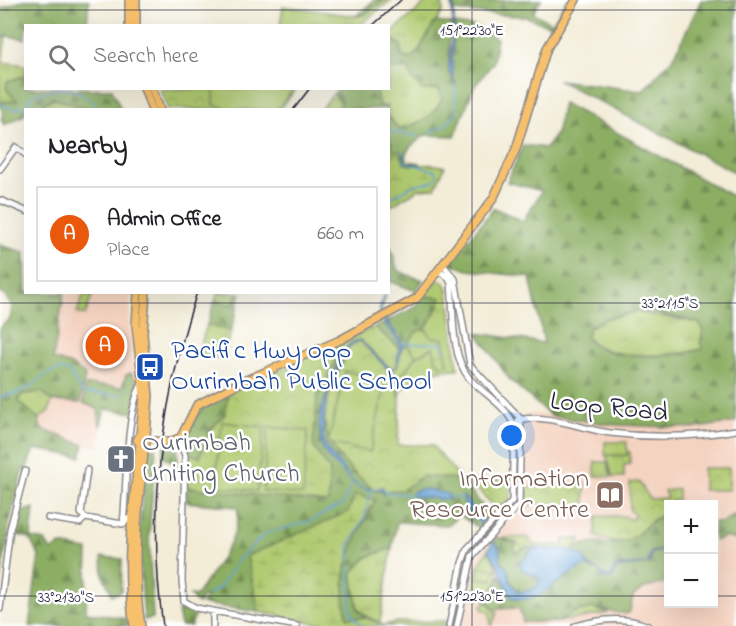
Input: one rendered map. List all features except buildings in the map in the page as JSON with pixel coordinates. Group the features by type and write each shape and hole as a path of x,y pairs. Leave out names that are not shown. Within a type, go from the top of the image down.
{"main road":[{"path":"129,0 129,24"},
{"path":"136,0 136,24"},
{"path":"145,440 170,442 178,440 197,405 239,383 371,325 417,298 493,199 516,149 547,48 576,0"},
{"path":"145,90 151,108"},
{"path":"153,90 159,108"},
{"path":"134,626 130,591 129,542 145,440 143,382 136,325 138,294"},
{"path":"141,626 136,587 135,548 149,387 143,334 146,294"}],"street":[{"path":"0,169 16,147 24,153"},
{"path":"0,200 24,210"},
{"path":"441,268 455,279 470,365 520,419 519,504 472,556 460,625 449,625 467,549 512,501 513,422 473,382 460,362 451,283 441,268"},
{"path":"129,542 123,524 129,436 138,391 143,382"},
{"name":"Loop Road","path":"513,422 520,419 559,421 610,433 701,434 736,430"},
{"path":"178,440 185,455 182,582 185,603 196,608 261,623 297,626"},
{"path":"87,470 80,502 81,513 85,518 123,524"},
{"path":"0,609 10,529 19,502 25,471"},
{"path":"123,524 132,515"},
{"path":"48,518 80,523 85,518"},
{"path":"213,611 213,626"},
{"path":"575,626 595,620 620,619 648,626"}],"shaded area":[{"path":"64,294 131,294 129,320 138,384 133,413 105,409 99,446 84,445 81,457 0,416 53,359"},
{"path":"530,413 581,421 697,428 736,422 736,626 461,626 471,568 480,550 523,508 524,415"}],"green space":[{"path":"24,0 89,0 87,24 24,24 24,39 6,36 0,38 0,9"},
{"path":"374,0 384,0 366,14 356,16"},
{"path":"384,0 391,0 361,24 280,24 283,6 356,16 366,14"},
{"path":"429,0 442,0 443,11 419,50 410,59 401,56 401,45 390,37 390,34"},
{"path":"541,0 533,13 552,23 567,0 570,0 553,27 526,17 454,11 453,1"},
{"path":"701,0 736,0 736,173 558,80 642,91 674,57"},
{"path":"435,22 453,24 449,41 449,75 455,24 478,27 497,39 493,63 474,87 455,136 425,135 410,147 405,155 407,161 421,163 411,163 397,157 393,151 390,139 390,119 399,129 414,125 426,119 443,98 438,89 422,90 413,80 408,68 390,69 390,40 401,45 401,56 410,59 419,50"},
{"path":"6,36 2,62 24,65 24,76 7,81 17,102 0,102 0,38"},
{"path":"408,68 413,80 439,89 443,98 425,119 399,129 390,118 390,108 379,106 374,99 375,90 390,90 390,69"},
{"path":"24,76 24,90 112,90 121,108 85,108 53,98 36,108 24,108 24,115 4,125 1,119 3,115 0,102 17,101 6,89 7,81"},
{"path":"159,90 295,90 282,108 168,108"},
{"path":"214,90 293,90 278,108 224,108 214,105"},
{"path":"337,90 375,90 379,106 387,106 387,108 338,108 341,103 334,93"},
{"path":"334,93 341,103 338,108 322,108"},
{"path":"53,98 85,108 38,108"},
{"path":"563,103 736,198 736,422 697,428 616,425 551,416 510,380 477,333 544,343 530,277 468,270 449,263 494,208 523,221 542,191 507,182 523,145 546,148 556,134","holes":["635,312 652,312 699,323 703,331 700,342 703,349 676,354 643,356 610,351 587,339 588,328 604,319"]},
{"path":"390,142 394,152 400,151 404,163 445,167 435,188 419,189 390,206 390,156 393,155 390,153"},
{"path":"0,243 5,247 24,252 24,294 64,294 53,359 71,365 85,375 80,403 52,401 43,392 22,394 18,401 39,419 41,429 84,445 81,457 34,449 26,470 23,469 9,524 0,587 0,327 10,319 12,307 4,294 0,294"},
{"path":"390,246 399,271 423,280 416,291 390,281"},
{"path":"439,279 448,289 458,369 434,372 421,377 401,390 400,399 396,383 416,357 433,347 432,338 425,329 440,298 424,296"},
{"path":"84,294 92,296 85,315 77,313"},
{"path":"218,294 237,294 233,305 215,301"},
{"path":"237,294 241,294 231,331 207,325 215,301 233,305"},
{"path":"424,296 441,298 439,306 425,329 417,331 412,342 402,347 403,344 387,321 414,308"},
{"path":"636,312 699,323 703,331 703,349 676,354 626,354 597,346 587,338 588,328 604,319"},
{"path":"385,323 400,344 400,348 375,327"},
{"path":"207,325 231,331 223,358 197,356"},
{"path":"375,327 398,348 407,345 416,356 396,383 400,399 398,445 432,445 461,479 423,476 402,490 375,491 341,459 331,445 326,431 325,416 335,379 346,356 341,349 317,397 313,446 330,471 328,503 187,487 188,454 200,457 209,431 225,415 228,393"},
{"path":"425,329 432,338 444,339 448,364 441,365 436,361 433,347 416,356 407,345 417,331"},
{"path":"341,349 342,355 346,356 335,379 326,416 327,431 332,445 342,459 375,491 402,490 423,476 461,479 490,515 479,528 459,515 448,525 397,522 392,548 367,557 352,573 358,609 366,618 347,619 344,602 345,571 354,543 375,501 247,556 259,612 202,604 207,596 202,597 199,604 196,603 190,595 196,596 224,553 236,529 238,518 237,507 186,502 187,487 328,502 330,471 313,446 317,396"},
{"path":"345,371 386,381 370,452 328,443"},
{"path":"131,373 138,384 133,413 105,409 100,427 98,409 83,403 86,385 122,387 126,375"},
{"path":"43,392 52,401 49,411 39,419 17,402 22,394"},
{"path":"228,393 225,415 209,431 200,457 188,454 187,434 195,417 210,403"},
{"path":"222,422 264,427 257,491 215,486"},
{"path":"268,427 308,431 303,495 263,491"},
{"path":"605,442 627,442 627,455 605,455"},
{"path":"164,446 178,450 178,466 163,456"},
{"path":"156,447 149,536 153,618 144,620 138,536 149,449"},
{"path":"627,452 630,452 630,464 624,465 624,477 613,477 606,455 627,455"},
{"path":"595,462 607,462 611,477 595,476"},
{"path":"703,468 729,468 729,490 703,490"},
{"path":"468,480 511,480 511,498 502,510 497,509"},
{"path":"639,482 650,499 667,498 664,491 678,489 678,500 664,500 664,515 630,540 610,541 595,536 597,516 625,516 630,520 635,515 630,511 630,483"},
{"path":"541,484 585,484 585,508 542,508 542,504 526,505 526,487 541,486"},
{"path":"355,495 375,500 354,543 345,571 344,601 347,618 366,618 385,626 331,626 259,612 247,556 348,512"},
{"path":"34,508 31,538 45,541 51,551 60,545 88,550 86,612 128,619 129,626 29,626 39,556 29,538 11,533 17,513"},
{"path":"664,514 664,583 645,588 633,596 630,612 626,614 591,608 575,612 558,622 523,622 519,608 494,609 485,599 493,591 500,575 511,597 521,599 540,594 586,565 585,557 572,551 578,547 592,543 626,541"},
{"path":"736,514 736,540 725,537 718,540 718,523"},
{"path":"496,537 533,549 529,551 521,569 540,578 537,589 519,593 510,581 508,569 500,561 499,547 493,541"},
{"path":"528,537 533,545 564,545 564,539 581,539 572,551 527,547 516,553 514,549 517,543 501,538"},
{"path":"392,548 380,622 371,619 360,610 355,598 352,573 367,557"},
{"path":"488,550 498,570 498,581 485,599 472,598 477,568"},
{"path":"102,557 122,559 121,592 112,595 103,575"},
{"path":"479,567 495,569 493,580 477,578"},
{"path":"488,602 497,614 491,626 489,611 482,609 482,605"},
{"path":"591,608 609,613 558,622 575,612"},
{"path":"178,611 196,612 191,626 181,626"},
{"path":"446,621 447,626 381,626 398,622"}],"water":[{"path":"451,0 454,16 452,63 455,85 449,70 453,24"},
{"path":"386,294 381,312 403,344 397,367 390,371 360,341 351,346 342,357 345,349 351,343 360,340 389,367 393,369 396,366 400,344 380,314 380,307"},
{"path":"342,357 339,367 330,388 336,368"},
{"path":"330,388 324,416 325,446 355,484 353,483 331,460 323,448 319,431 321,411"},
{"path":"426,489 448,494 449,500 411,496 414,491"},
{"path":"463,496 484,520 481,524 465,508"},
{"path":"493,541 499,547 501,561 508,569 510,581 519,593 537,588 540,578 521,569 520,563 533,549 568,549 585,557 586,564 598,571 585,566 540,594 521,599 511,597 498,565 488,550"},
{"path":"664,550 652,553 649,564 616,569 612,579 604,578 599,572 611,578 614,568 648,563 651,552"}],"waterway":[{"path":"430,132 446,125 456,112 455,85"},
{"path":"0,104 15,109 26,106 33,95 53,90"},
{"path":"70,90 85,96 97,108"},
{"path":"390,131 417,136"},
{"path":"390,198 416,184 432,182 437,177 436,171 405,162 402,151"},
{"path":"390,273 390,280"},
{"path":"402,344 441,343 444,350"},
{"path":"0,397 24,390 48,373 58,370 69,372 83,393 120,395 128,389"},
{"path":"392,370 396,383"},
{"path":"338,467 352,480"},
{"path":"208,595 219,588 240,558 266,533 308,522 343,504 353,482"},
{"path":"356,483 365,490 382,489 391,493 413,495"},
{"path":"361,626 351,613 349,545 363,520 371,492"},
{"path":"450,497 462,498"}],"railway":[{"path":"374,24 401,0"},
{"path":"295,108 308,90"},
{"path":"163,626 156,541 161,457 174,374 196,294"}],"place":[{"name":"Admin Office","path":"105,346"},
{"name":"Pacific Hwy opp Ourimbah Public School","path":"150,367"},
{"name":"Ourimbah Uniting Church","path":"121,459"},
{"name":"Information Resource Centre","path":"610,495"}]}
